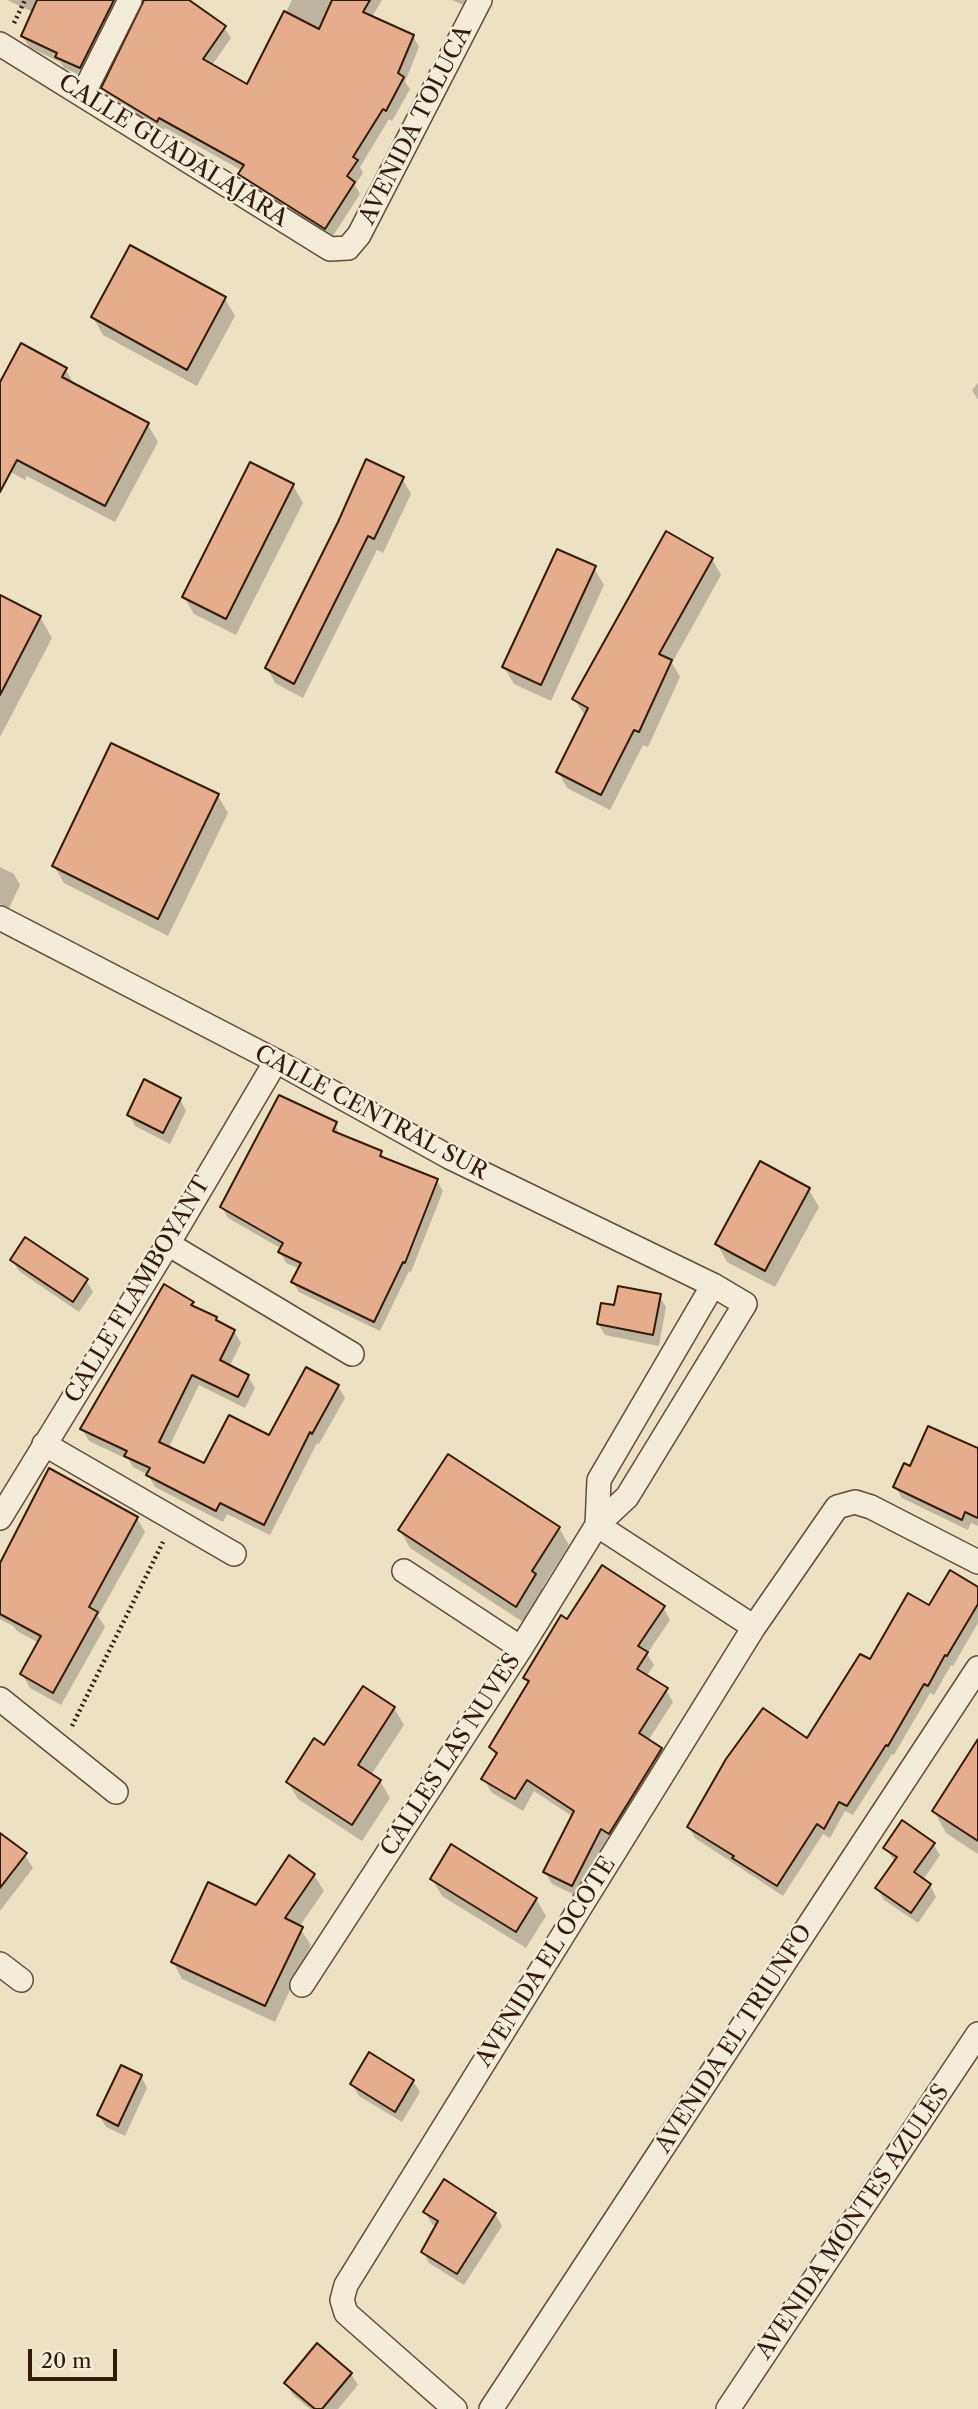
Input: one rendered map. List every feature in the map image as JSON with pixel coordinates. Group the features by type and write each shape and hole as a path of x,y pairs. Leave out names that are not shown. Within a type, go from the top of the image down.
{"street":[{"path":"83,94 130,0"},
{"name":"AVENIDA TOLUCA","path":"348,248 359,235 480,0"},
{"name":"CALLE GUADALAJARA","path":"0,44 330,249 348,248"},
{"name":"CALLE CENTRAL SUR","path":"0,918 276,1061 449,1157 713,1285 745,1304"},
{"name":"CALLE FLAMBOYANT","path":"0,1518 168,1244 276,1061"},
{"path":"168,1244 352,1354"},
{"name":"CALLES LAS NUVES","path":"597,1525 599,1480 713,1285"},
{"name":"CALLES LAS NUVES","path":"302,1985 597,1525 627,1497 745,1304"},
{"path":"44,1444 234,1554"},
{"name":"AVENIDA EL OCOTE","path":"455,2409 346,2313 342,2300 346,2285 754,1627 837,1507 855,1502 871,1507 978,1562"},
{"path":"597,1525 754,1627"},
{"path":"404,1571 521,1647"},
{"name":"AVENIDA EL TRIUNFO","path":"491,2409 978,1668"},
{"path":"0,1699 116,1792"},
{"path":"0,1964 21,1980"},
{"name":"AVENIDA MONTES AZULES","path":"728,2409 978,2034"}],"path":[{"path":"61,1748 174,1519"}],"building":[{"path":"37,0 114,0 80,68 55,57 57,53 21,36"},
{"path":"144,0 189,0 226,26 203,59 247,84 284,11 319,29 332,0 370,0 363,12 414,35 398,73 404,77 386,111 383,109 353,157 358,160 347,176 355,182 325,229 238,174 244,165 159,118 157,122 101,88"},
{"path":"130,245 226,297 187,370 91,317"},
{"path":"21,343 67,368 62,377 149,423 105,506 17,460 0,492 0,382"},
{"path":"366,459 404,477 374,539 368,536 294,684 265,668 338,522"},
{"path":"250,462 294,484 226,619 182,597"},
{"path":"666,531 713,558 659,654 672,660 639,732 634,730 601,795 556,772 588,708 572,699"},
{"path":"557,549 596,566 541,685 502,667"},
{"path":"0,595 41,616 0,695"},
{"path":"111,743 219,794 158,919 52,866"},
{"path":"144,1079 181,1098 163,1133 127,1115"},
{"path":"279,1095 337,1122 333,1131 382,1151 380,1156 438,1179 405,1263 403,1262 374,1322 291,1282 301,1263 278,1252 283,1243 220,1207"},
{"path":"760,1161 810,1188 765,1271 715,1244"},
{"path":"25,1237 88,1279 73,1302 10,1260"},
{"path":"164,1284 194,1302 191,1305 217,1317 216,1320 235,1330 220,1360 249,1375 238,1397 192,1375 159,1442 204,1463 229,1415 269,1435 306,1367 339,1385 312,1434 310,1432 264,1525 220,1503 216,1511 146,1475 150,1468 124,1456 127,1451 80,1429"},
{"path":"618,1286 661,1294 653,1335 597,1324 601,1303 614,1305"},
{"path":"928,1426 978,1448 978,1518 965,1512 962,1520 893,1487 904,1463 910,1466"},
{"path":"448,1454 560,1527 532,1571 536,1574 516,1607 398,1530"},
{"path":"49,1468 138,1517 89,1607 98,1612 53,1693 20,1674 41,1636 0,1614 0,1563"},
{"path":"602,1565 665,1606 638,1646 648,1652 637,1669 668,1688 639,1733 662,1748 609,1834 601,1829 572,1886 543,1872 574,1811 527,1780 515,1799 481,1779 497,1753 489,1747 529,1681 523,1678 561,1615 567,1619"},
{"path":"950,1570 978,1587 978,1604 928,1686 924,1684 888,1746 886,1745 847,1806 839,1802 824,1829 817,1824 777,1886 687,1827 726,1759 763,1708 807,1738 860,1654 870,1659 908,1593 929,1605"},
{"path":"363,1686 395,1707 358,1765 381,1780 352,1825 286,1782 314,1738 324,1745"},
{"path":"978,1739 978,1841 932,1811"},
{"path":"902,1820 935,1843 914,1872 931,1884 911,1913 875,1888 897,1857 883,1848"},
{"path":"0,1833 27,1853 0,1888"},
{"path":"451,1844 537,1898 516,1932 430,1879"},
{"path":"289,1855 315,1874 285,1918 303,1927 265,2006 171,1962 208,1882 256,1905"},
{"path":"369,2052 414,2080 395,2112 350,2084"},
{"path":"121,2065 142,2075 118,2126 97,2115"},
{"path":"444,2179 496,2213 457,2274 421,2252 438,2221 423,2212"},
{"path":"317,2343 352,2373 322,2409 315,2409 284,2383"}]}
